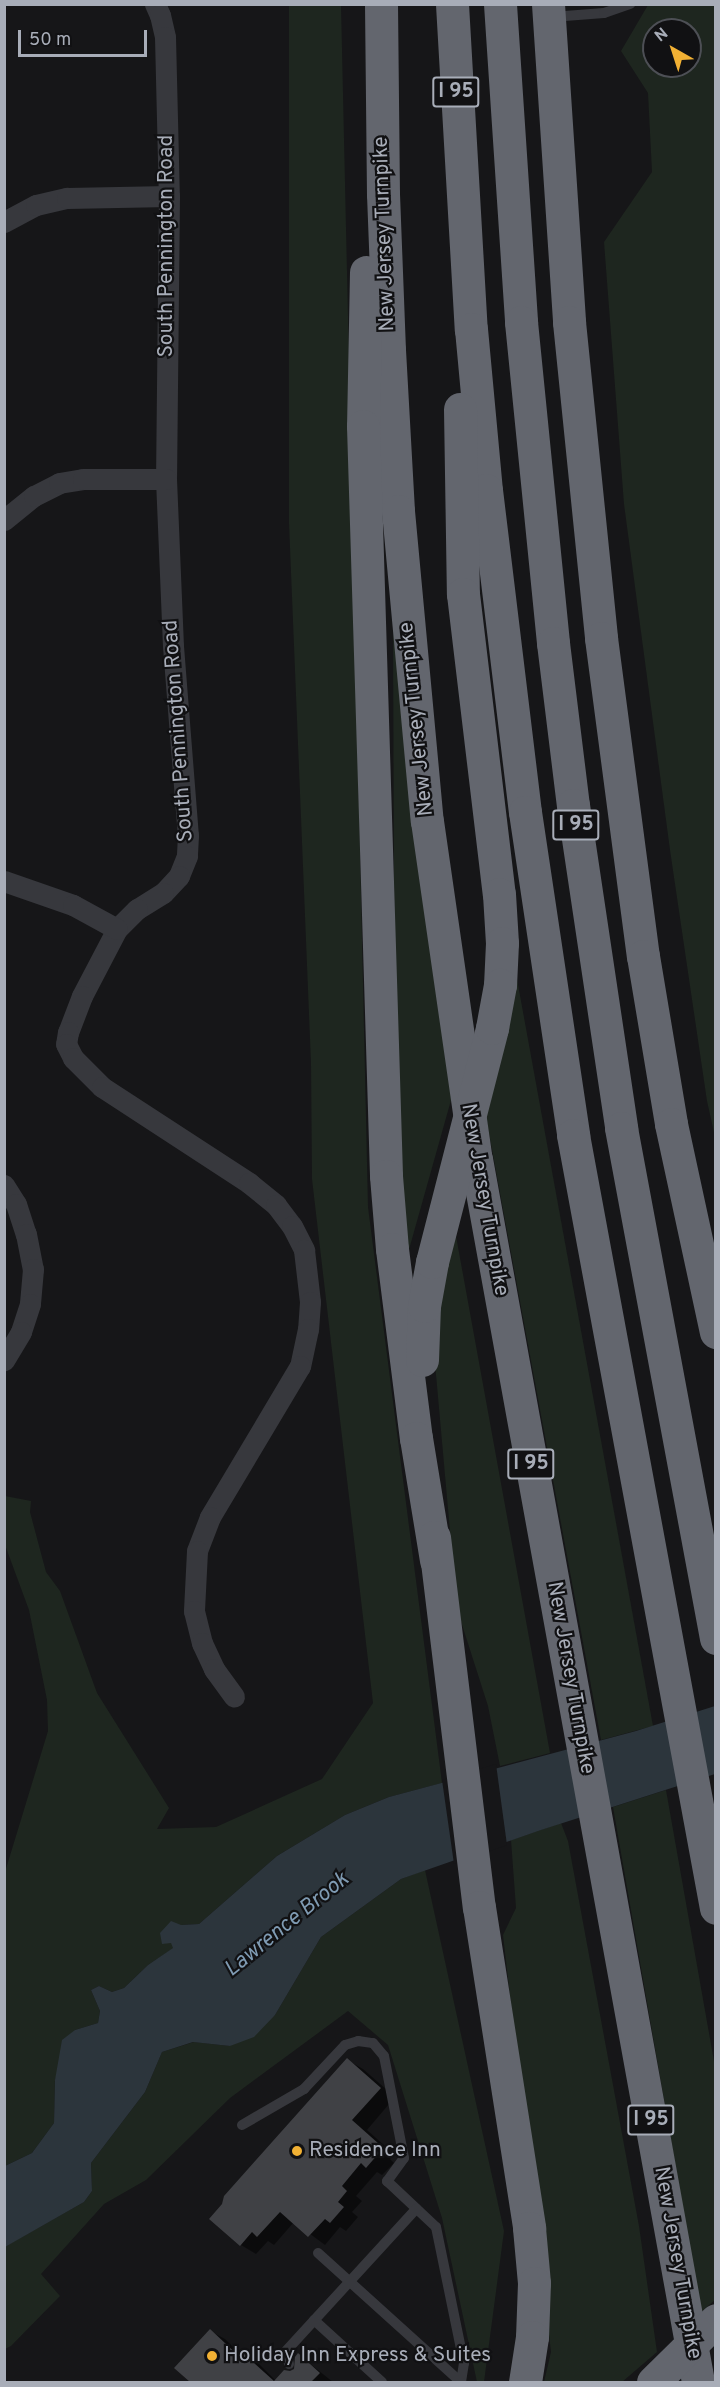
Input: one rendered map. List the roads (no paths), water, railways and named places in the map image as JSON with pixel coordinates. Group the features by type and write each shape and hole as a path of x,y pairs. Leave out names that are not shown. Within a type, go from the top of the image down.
{"highway":[{"path":"376,4 363,426 386,1176 392,1250 416,1438 436,1560"},
{"name":"New Jersey Turnpike","path":"381,4 382,194 399,523 428,821 476,1159 698,2382"},
{"name":"I 95","path":"452,4 461,179 486,490 525,812 573,1135 716,1908"},
{"name":"I 95","path":"500,4 521,322 553,643 592,935 621,1128 690,1509 716,1638"},
{"name":"I 95","path":"548,11 569,322 601,638 641,945 667,1101 716,1332"},
{"path":"461,179 460,535 470,658 499,894 500,985 492,1028 432,1262 424,1306 422,1396 436,1560 479,1906 529,2228 534,2283 532,2337 525,2382"},
{"path":"690,1509 716,1563"},
{"path":"653,2382 716,2320"},
{"path":"682,2382 716,2350"}],"street":[{"name":"South Pennington Road","path":"155,4 165,37 169,196 166,479 173,646 188,835 187,856 178,876 163,893 137,909 117,929 82,996 68,1032 66,1044 73,1058 102,1087 276,1205 292,1226 304,1250 310,1302 308,1329 300,1366 210,1518 197,1551 194,1611 202,1643 214,1669 234,1697"},
{"path":"4,222 36,206 67,198 169,196"},
{"path":"4,520 34,496 59,483 83,479 166,479"},
{"path":"4,881 73,905 117,929"},
{"path":"4,1185 16,1204 26,1234 33,1269 30,1304 21,1332 4,1360"}],"lane":[{"path":"548,11 604,14 630,4"},
{"path":"242,2125 304,2089 345,2045 358,2040 373,2043 384,2056 404,2158 387,2181 436,2228 464,2363 461,2382"},
{"path":"289,2364 286,2351 416,2208"},
{"path":"318,2253 461,2382"},
{"path":"314,2320 382,2382"}],"water":[{"name":"Lawrence Brook","path":"715,1706 715,1774 541,1830 401,1879 321,1937 275,2015 254,2037 230,2046 193,2042 162,2052 145,2092 91,2163 92,2191 84,2202 5,2247 5,2166 32,2153 54,2123 55,2080 62,2040 75,2030 98,2023 100,2011 91,1990 99,1986 112,1992 124,1988 148,1965 173,1948 171,1943 162,1944 160,1933 171,1921 181,1925 199,1924 277,1856 345,1815 389,1797 636,1731"}],"place":[{"name":"Residence Inn","path":"297,2151"},
{"name":"Holiday Inn Express & Suites","path":"212,2356"}]}
